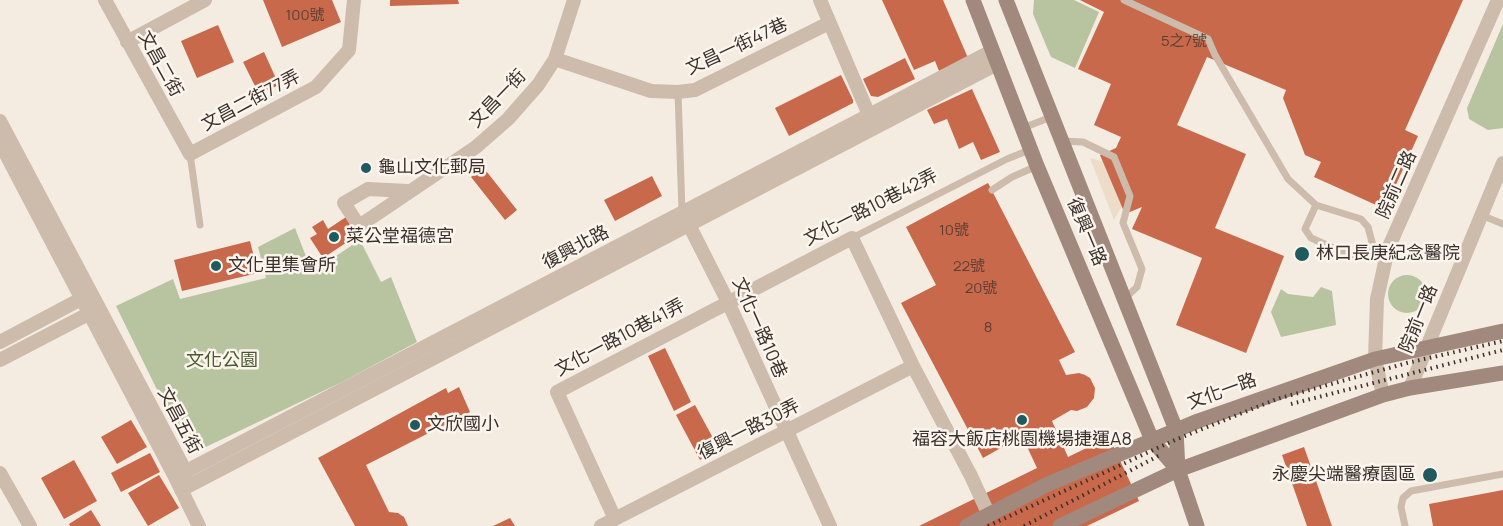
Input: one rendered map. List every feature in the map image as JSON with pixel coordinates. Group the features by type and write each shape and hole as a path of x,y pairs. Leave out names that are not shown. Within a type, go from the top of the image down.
{"main road":[{"name":"復興一路","path":"1006,0 1176,430 1178,470"},
{"name":"復興一路","path":"978,4 995,58 1037,166 1152,440 1178,470"},
{"name":"文化一路","path":"967,526 1046,485 1176,430 1375,359 1503,331"},
{"path":"1060,526 1178,470 1383,395 1410,388 1503,373"},
{"path":"1178,470 1197,526"}],"street":[{"name":"文昌二街","path":"105,0 187,149"},
{"path":"127,42 205,0"},
{"name":"文昌二街77弄","path":"187,149 316,87 349,50 354,0"},
{"name":"文昌一街","path":"408,191 476,147 508,119 538,85 555,59 574,0"},
{"path":"820,0 875,128"},
{"name":"院前二路","path":"1383,395 1375,359 1377,299 1388,249 1498,0"},
{"name":"文昌一街47巷","path":"555,59 651,91 695,90 829,23"},
{"name":"復興北路","path":"181,479 362,388 686,218 746,179 868,115 995,58"},
{"name":"復興北路","path":"686,218 753,192 875,128 995,58"},
{"name":"文昌五街","path":"0,121 181,479 199,526"},
{"name":"文昌五街","path":"0,143 93,303"},
{"name":"院前一路","path":"1410,388 1503,163"},
{"path":"746,179 753,192"},
{"name":"文化一路10巷","path":"686,218 728,302 830,526"},
{"path":"852,238 913,366 971,476 988,515"},
{"name":"文化一路10巷42弄","path":"728,302 852,238"},
{"name":"文化一路10巷41弄","path":"615,519 557,392 728,302"},
{"path":"0,342 93,303"},
{"path":"0,360 93,303"},
{"name":"復興一路30弄","path":"601,526 913,366"},
{"path":"1,479 30,526"}],"lane":[{"path":"1124,0 1208,39 1215,55 1288,179 1316,205 1361,219 1368,227 1372,242"},
{"path":"678,92 686,218"},
{"path":"1023,128 1051,117"},
{"path":"1061,141 1083,142 1114,157 1130,196 1123,223 1142,269 1137,287 1124,299"},
{"path":"187,149 200,225"},
{"name":"文化一路10巷42弄","path":"852,238 1032,149"},
{"path":"992,190 1012,177 1037,166"},
{"path":"1316,205 1305,229 1311,238 1347,254 1361,256 1372,242"},
{"path":"1481,215 1503,225"},
{"path":"1372,242 1388,249"},
{"path":"1405,526 1401,507 1403,498 1411,491 1503,474"}],"green space":[{"path":"1034,0 1074,0 1099,12 1075,68 1051,57 1033,14"},
{"path":"1503,24 1503,128 1488,130 1469,119 1467,108"},
{"name":"文化公園","path":"295,228 312,272 360,240 381,282 391,277 417,342 342,382 189,455 116,306 173,279 180,299 266,278 258,247"},
{"path":"1407,275 1420,281 1426,294 1420,307 1407,313 1394,307 1388,294 1394,281"},
{"path":"1321,287 1332,291 1336,325 1281,337 1271,312 1281,289 1288,294 1313,297"}],"shaded area":[{"path":"1090,158 1111,164 1126,199 1114,220"}],"building":[{"path":"263,0 332,0 341,22 282,47"},
{"path":"390,0 458,0 459,4 390,6"},
{"path":"882,0 943,0 968,58 939,71 935,61 914,70"},
{"path":"1080,0 1463,0 1405,130 1418,136 1385,209 1314,177 1321,162 1305,155 1283,98 1286,90 1207,57 1177,125 1246,154 1215,228 1284,256 1246,353 1176,325 1202,258 1132,229 1142,207 1125,214 1100,155 1116,148 1121,137 1094,125 1111,84 1078,69 1104,12"},
{"path":"218,25 234,62 197,78 181,41"},
{"path":"264,52 279,85 259,94 243,62"},
{"path":"905,58 915,79 878,97 871,96 863,79"},
{"path":"841,75 853,103 789,136 775,108"},
{"path":"972,89 1000,152 981,160 973,142 959,149 947,119 934,124 927,110"},
{"path":"483,167 517,210 505,220 471,177"},
{"path":"652,176 662,196 615,221 604,200"},
{"path":"988,183 1075,352 1059,360 1066,375 1079,373 1085,375 1090,378 1095,388 1094,398 1087,407 1077,411 1071,410 1052,421 1068,457 1109,437 1139,501 1087,526 919,526 1037,468 1022,436 983,458 901,303 936,285 906,227"},
{"name":"菜公堂福德宮","path":"346,217 358,235 323,258 310,238 317,234 312,227 323,220 328,229"},
{"name":"文化里集會所","path":"250,241 258,273 182,291 174,260"},
{"path":"665,348 691,402 674,411 648,356"},
{"path":"459,387 470,412 366,465 389,512 398,513 404,517 408,526 355,526 318,458 446,388 448,393"},
{"path":"695,405 719,449 700,460 676,415"},
{"path":"131,420 147,447 117,464 101,437"},
{"path":"1304,447 1332,526 1307,526 1282,455"},
{"path":"150,453 160,472 121,492 111,473"},
{"path":"74,460 97,501 64,519 41,478"},
{"path":"159,475 179,508 148,526 128,493"},
{"path":"1503,490 1503,526 1433,526 1429,504"},
{"path":"91,510 101,526 70,526 69,524"},
{"path":"510,518 515,526 493,526"}],"railway":[{"path":"988,526 1175,440 1277,399 1407,363 1503,341"},
{"path":"1291,404 1503,350"},
{"path":"1024,526 1160,455"}],"place":[{"name":"龜山文化郵局","path":"366,168"},
{"name":"菜公堂福德宮","path":"334,237"},
{"name":"林口長庚紀念醫院","path":"1302,254"},
{"name":"文化里集會所","path":"216,266"},
{"name":"福容大飯店桃園機場捷運A8","path":"1022,420"},
{"name":"文欣國小","path":"415,425"},
{"name":"永慶尖端醫療園區","path":"1430,475"}]}
